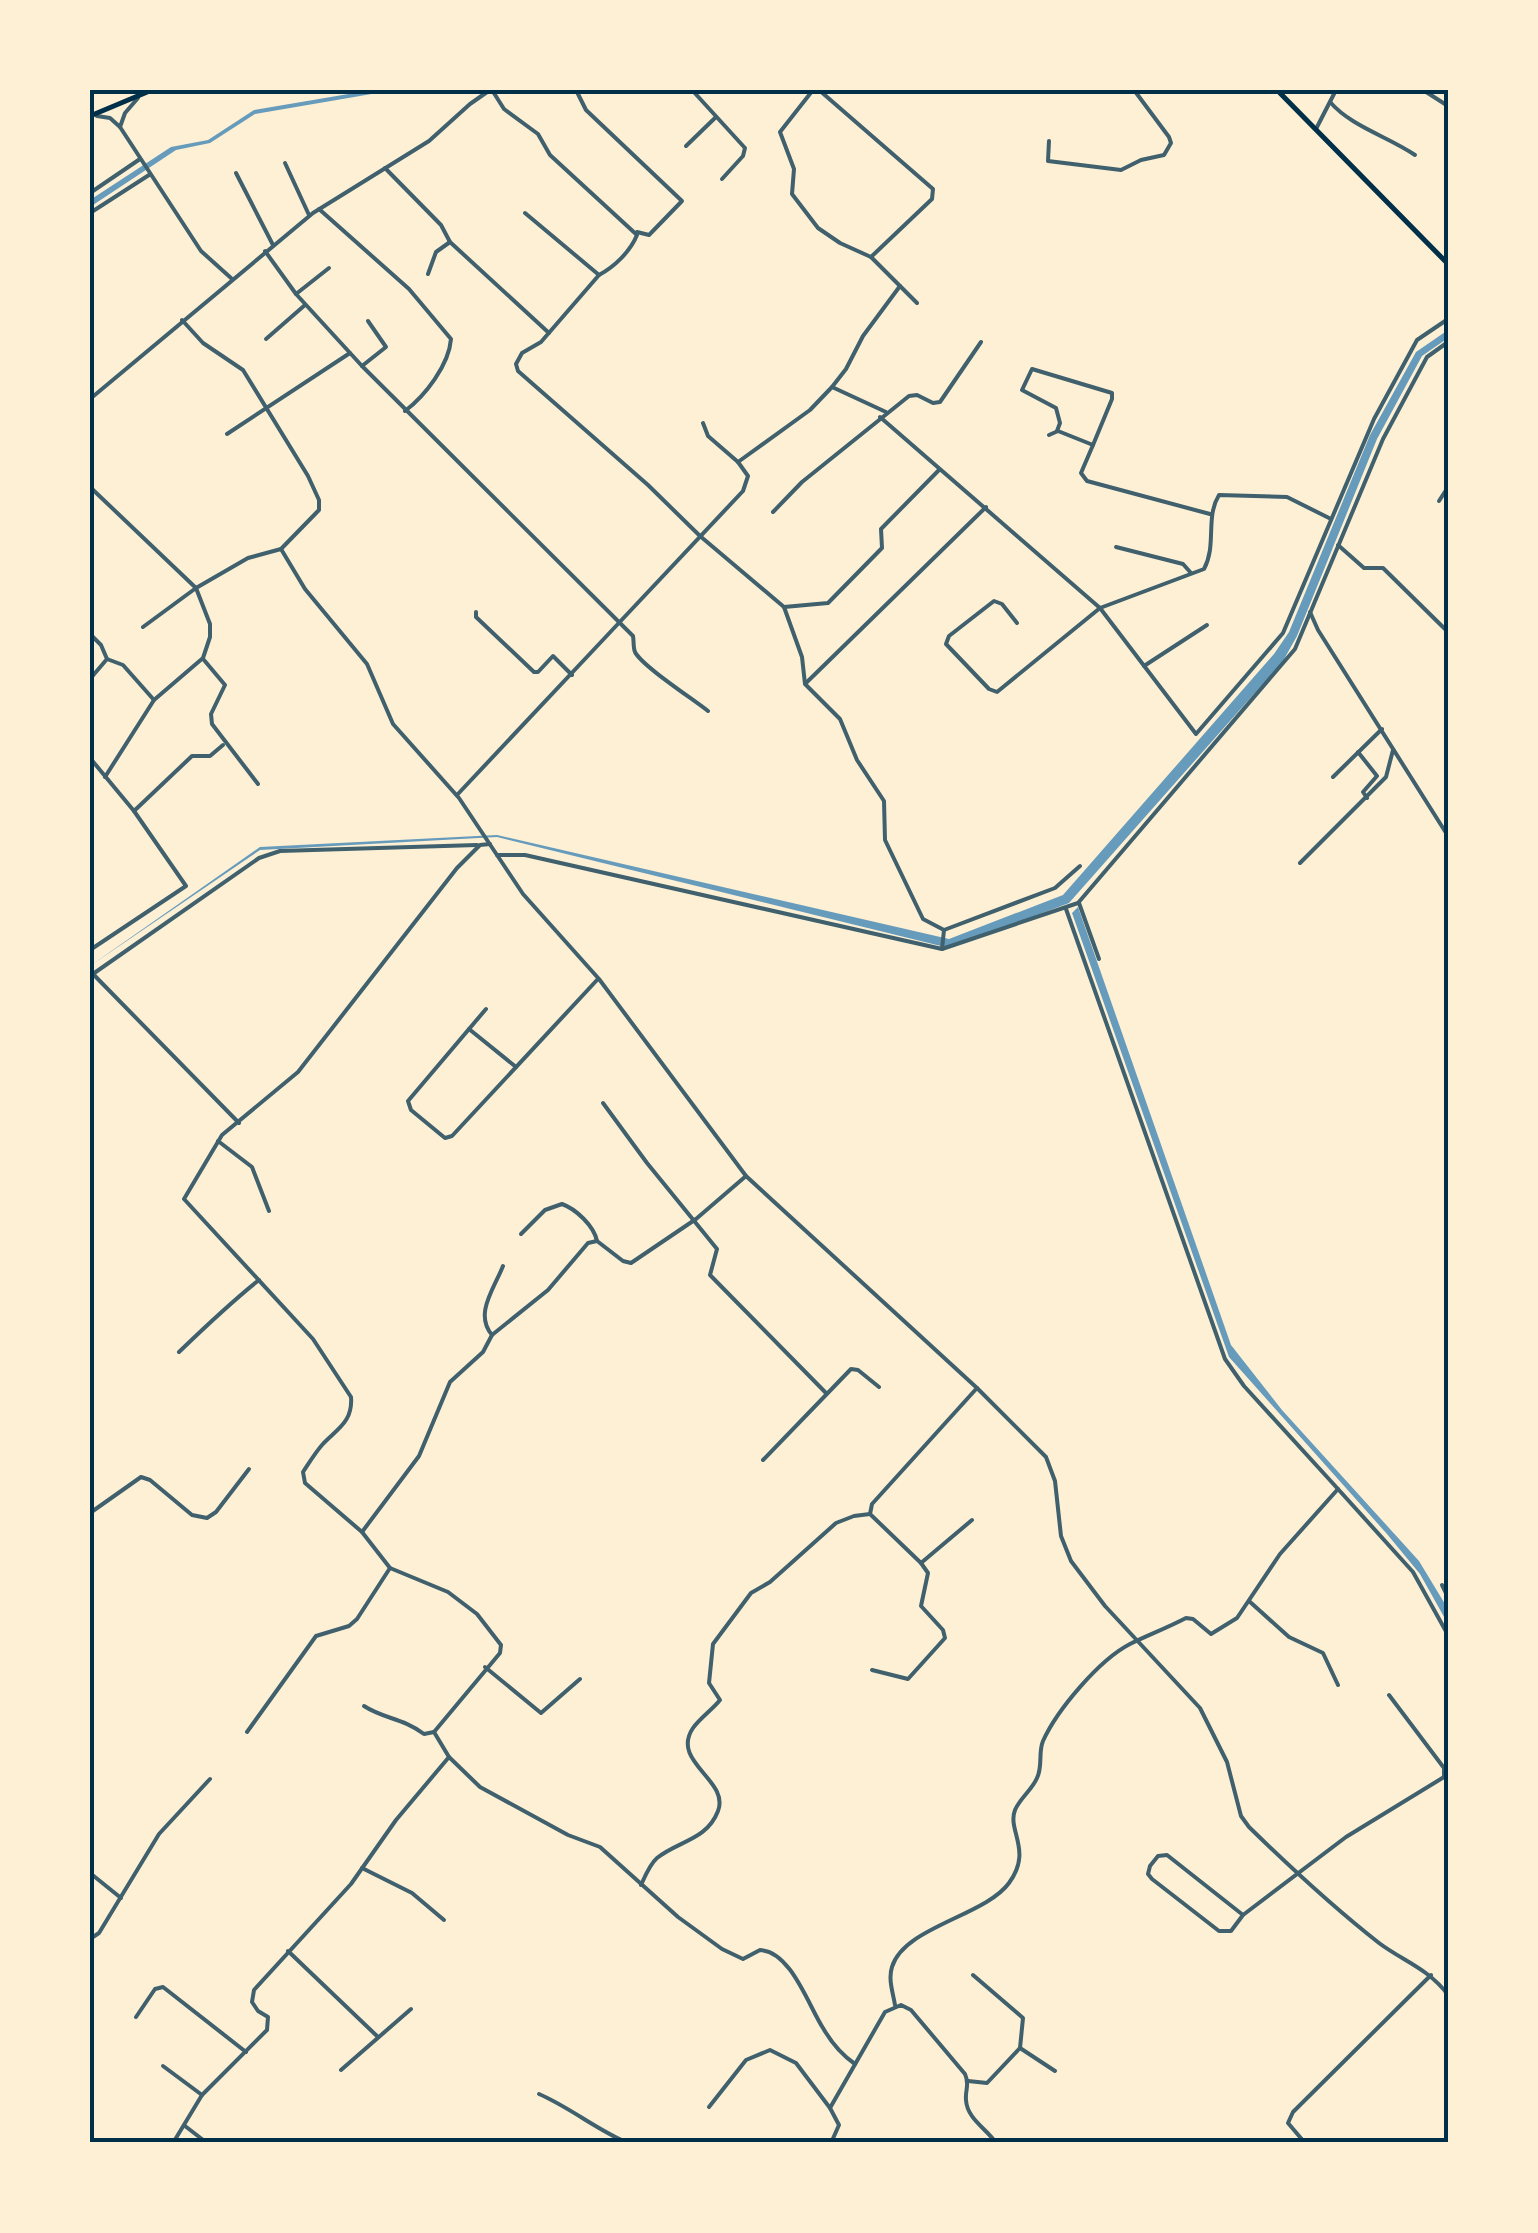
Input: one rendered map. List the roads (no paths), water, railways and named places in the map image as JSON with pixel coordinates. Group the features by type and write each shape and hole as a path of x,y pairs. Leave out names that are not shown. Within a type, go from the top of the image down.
{"main road":[{"path":"91,116 152,90"},
{"path":"1277,90 1448,264"}],"street":[{"path":"90,399 309,216 443,131 491,90 504,109 538,134 550,155 637,232 649,234 682,201 586,110 576,90"},
{"path":"692,90 746,152 722,179"},
{"path":"871,257 932,199 933,189 816,90 780,132 794,169 792,194 828,236 871,257 917,303"},
{"path":"1048,142 1048,161 1114,170 1164,155 1171,143 1169,137 1134,90"},
{"path":"1316,130 1336,90"},
{"path":"1423,90 1448,106"},
{"path":"120,128 125,112 138,98"},
{"path":"1330,102 1345,118 1390,138 1415,155"},
{"path":"91,116 110,118 120,128 201,251 231,278"},
{"path":"686,146 716,118"},
{"path":"90,194 140,160"},
{"path":"285,163 309,216"},
{"path":"386,168 441,225 450,242 549,333"},
{"path":"90,213 149,172"},
{"path":"236,173 273,246"},
{"path":"319,209 408,289 452,339 423,398 405,411"},
{"path":"524,213 599,275"},
{"path":"637,232 634,242 611,268 599,275 542,342 522,353 516,364 518,371 784,607 802,657 805,684 840,719 857,760 884,801 885,842 923,919 944,930 1055,888 1080,866"},
{"path":"428,274 432,258 450,242"},
{"path":"265,251 305,305 405,411 633,636 635,652 656,674 673,682 708,711"},
{"path":"296,294 330,268"},
{"path":"738,462 810,410 832,387 900,286"},
{"path":"266,339 305,305"},
{"path":"832,387 883,414 939,470 1100,608 1196,734 1282,633 1364,437 1416,340 1448,319"},
{"path":"144,628 196,588 248,558 281,549 319,510 319,500 308,476 243,370 203,343 182,320"},
{"path":"362,366 386,347 368,321"},
{"path":"772,512 802,482 911,395 940,402 981,342"},
{"path":"497,855 525,855 942,948 958,947 1079,903 1296,649 1383,439 1427,357 1448,342"},
{"path":"226,434 350,352"},
{"path":"1049,435 1057,431 1060,423 1056,408 1022,390 1032,369 1112,393 1081,474 1084,480 1210,514"},
{"path":"457,796 743,491 748,476 708,436 703,423"},
{"path":"1057,431 1092,446"},
{"path":"784,607 828,603 882,548 881,529 939,470"},
{"path":"90,487 196,588 210,624 203,658 154,700 104,777"},
{"path":"1439,502 1448,487"},
{"path":"1016,623 1002,604 994,601 949,636 946,644 989,689 997,692 1100,608 1204,569 1210,554 1210,514 1221,494 1288,497 1330,519"},
{"path":"805,684 986,508"},
{"path":"1338,545 1364,568 1382,568 1448,632"},
{"path":"1116,547 1182,564 1191,573"},
{"path":"281,549 305,588 367,664 393,724 457,796 523,894 599,979 746,1176 977,1388 1046,1457 1055,1481 1058,1521 1071,1561 1096,1595 1200,1708 1234,1779 1241,1816 1296,1873 1384,1946 1431,1975 1448,1995"},
{"path":"476,612 534,672 553,656 572,675"},
{"path":"1310,612 1448,836"},
{"path":"1143,666 1207,625"},
{"path":"90,634 108,659 122,665 154,700"},
{"path":"203,658 225,686 210,714 224,744 258,784"},
{"path":"90,678 108,659"},
{"path":"1334,777 1382,729"},
{"path":"134,811 189,758 210,756 224,744"},
{"path":"1300,863 1386,777 1393,747"},
{"path":"1358,752 1377,776 1363,792 1367,798"},
{"path":"90,758 134,811 186,886 90,950"},
{"path":"239,1123 92,975 259,858 280,852 490,844"},
{"path":"364,1706 383,1716 396,1717 424,1734 434,1732 502,1646 476,1613 448,1592 390,1568 362,1532 314,1492 303,1476 321,1446 348,1420 351,1397 314,1339 184,1199 218,1141 298,1072 457,868 480,845"},
{"path":"1079,903 1099,959"},
{"path":"1067,909 1219,1347 1233,1372 1414,1572 1448,1635"},
{"path":"942,948 944,930"},
{"path":"486,1009 408,1101 411,1110 442,1137 452,1136 599,979"},
{"path":"469,1029 516,1067"},
{"path":"603,1103 718,1249 710,1274 826,1393"},
{"path":"218,1141 252,1167 269,1210"},
{"path":"521,1234 544,1210 562,1204 596,1232 597,1240 631,1263 696,1219 746,1176"},
{"path":"362,1532 419,1456 450,1382 483,1352 492,1335 548,1290 588,1244 597,1240"},
{"path":"492,1335 484,1325 483,1315 503,1266"},
{"path":"180,1352 226,1306 259,1280"},
{"path":"763,1460 848,1371 854,1369 880,1387"},
{"path":"870,1514 872,1504 977,1388"},
{"path":"90,1513 141,1477 192,1515 204,1519 216,1512 249,1469"},
{"path":"894,2005 890,1982 898,1955 948,1920 992,1900 1009,1883 1019,1862 1021,1844 1014,1822 1016,1810 1037,1780 1045,1737 1080,1688 1115,1654 1189,1618 1213,1633 1238,1618 1280,1554 1338,1489"},
{"path":"870,1514 928,1573 921,1606 944,1630 945,1638 908,1679 872,1670"},
{"path":"641,1885 658,1858 707,1830 720,1809 719,1794 693,1762 688,1747 691,1730 720,1700 709,1683 713,1644 750,1593 770,1582 822,1533 854,1516 870,1514"},
{"path":"921,1563 972,1520"},
{"path":"247,1732 316,1636 348,1626 357,1619 390,1568"},
{"path":"1442,1586 1448,1597"},
{"path":"1249,1601 1289,1637 1323,1653 1338,1685"},
{"path":"485,1668 541,1713 580,1679"},
{"path":"1243,1915 1166,1855 1158,1856 1148,1868 1152,1879 1222,1932 1230,1931 1243,1915 1296,1873 1445,1774 1389,1695"},
{"path":"434,1732 449,1757 480,1786 568,1835 600,1847 641,1885 730,1954 743,1959 760,1950 772,1953 805,1990 826,2033 855,2064"},
{"path":"172,2143 202,2095 262,2037 269,2024 268,2017 252,2002 254,1990 362,1868 449,1757"},
{"path":"90,1939 122,1898 159,1834 210,1779"},
{"path":"362,1868 412,1893 444,1920"},
{"path":"90,1874 122,1898"},
{"path":"288,1951 378,2037"},
{"path":"1306,2143 1288,2123 1293,2112 1431,1975"},
{"path":"894,2005 911,2010 968,2081 987,2083 1020,2048 1023,2018 973,1976"},
{"path":"136,2017 155,1989 163,1986 246,2052"},
{"path":"830,2108 885,2012 894,2005"},
{"path":"341,2070 411,2008"},
{"path":"1020,2048 1055,2071"},
{"path":"709,2107 746,2060 773,2050 798,2066 830,2108 839,2125 831,2143"},
{"path":"162,2066 202,2095"},
{"path":"968,2081 966,2098 970,2112 996,2143"},
{"path":"539,2094 572,2108 628,2143"},
{"path":"186,2126 207,2143"}],"water":[{"path":"372,90 395,90 255,114 210,143 176,150 90,207 90,200 171,147 208,140 254,110"},
{"path":"1448,330 1448,338 1422,356 1377,439 1297,636 1283,661 1069,903 949,948 497,837 260,850 90,966 260,847 497,835 949,939 1063,895 1289,632 1370,435 1416,352"},
{"path":"1078,907 1231,1345 1282,1410 1419,1561 1448,1609 1448,1624 1420,1574 1229,1357 1072,913"}]}
